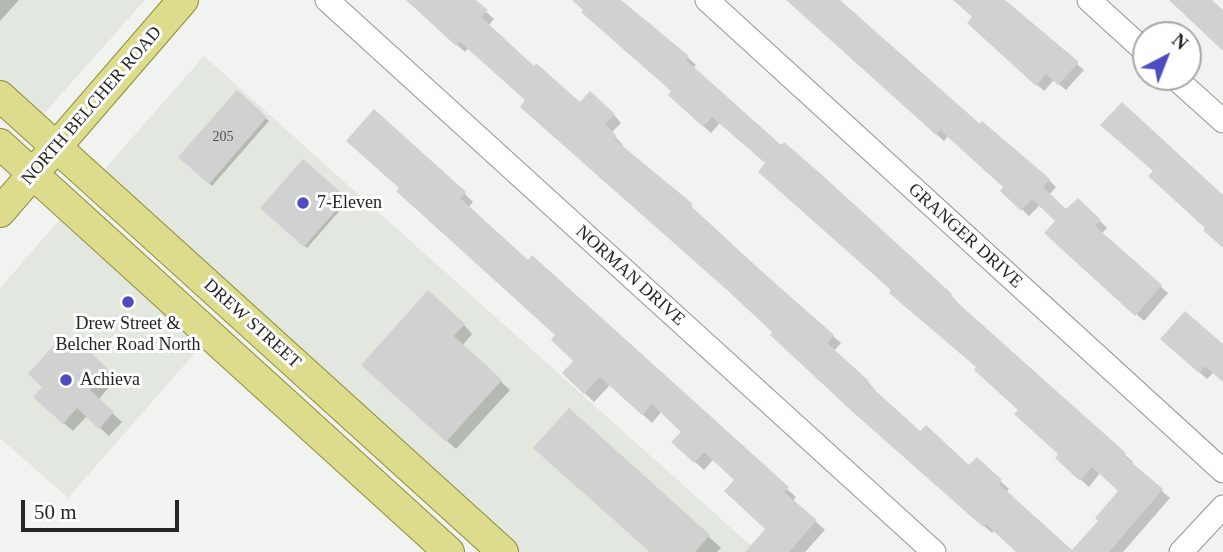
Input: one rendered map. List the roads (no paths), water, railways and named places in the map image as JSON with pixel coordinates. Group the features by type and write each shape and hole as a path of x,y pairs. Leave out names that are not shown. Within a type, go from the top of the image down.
{"main road":[{"name":"NORTH BELCHER ROAD","path":"0,212 183,0"},
{"name":"DREW STREET","path":"0,96 503,552"},
{"name":"DREW STREET","path":"0,144 449,552"}],"street":[{"name":"NORMAN DRIVE","path":"327,0 934,552"},
{"name":"GRANGER DRIVE","path":"707,0 1223,471"},
{"path":"1089,0 1132,39"},
{"path":"1190,91 1223,121"},
{"path":"1181,552 1223,507"}],"place":[{"name":"7-Eleven","path":"303,203"},
{"name":"Drew Street & Belcher Road North","path":"128,302"},
{"name":"Achieva","path":"66,380"}]}
